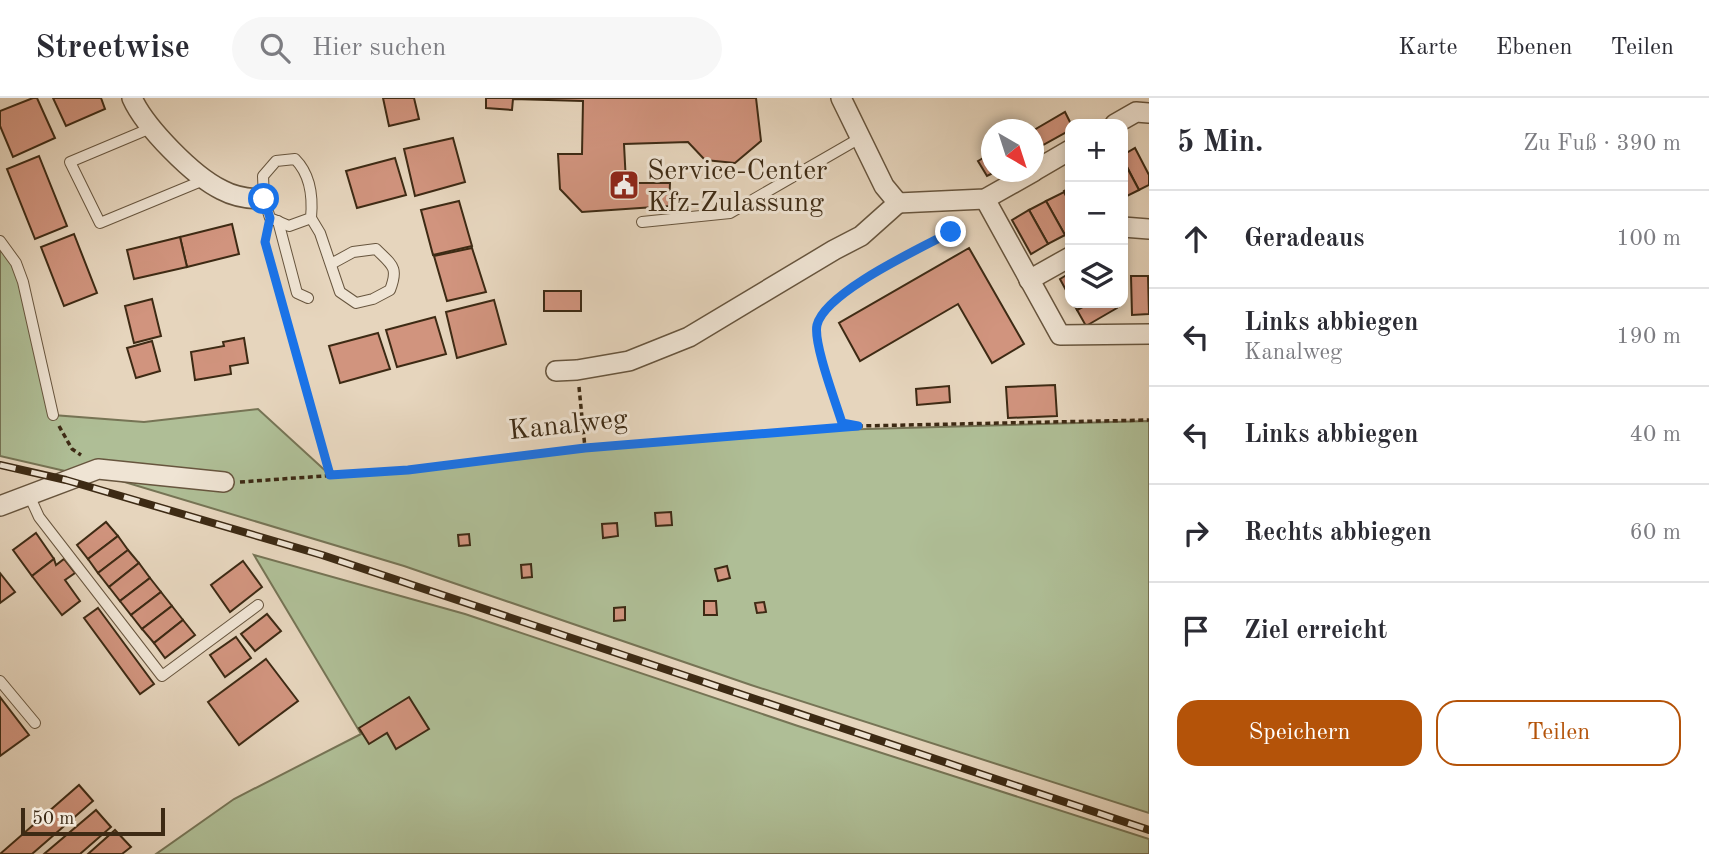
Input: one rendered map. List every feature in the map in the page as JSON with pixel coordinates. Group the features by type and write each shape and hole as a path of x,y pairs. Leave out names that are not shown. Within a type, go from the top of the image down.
{"street":[{"path":"132,98 151,128 204,180 270,213"},
{"path":"841,98 884,186 898,203"},
{"path":"1124,119 1136,112 1149,113"},
{"path":"1044,165 1065,153"},
{"path":"556,371 629,361 689,337 861,236 898,203 985,199 1014,182"},
{"path":"985,199 1060,335 1149,334"},
{"path":"1128,227 1149,229"},
{"path":"1029,280 1065,260"},
{"path":"0,506 88,471 107,468 224,482"}],"lane":[{"path":"151,128 70,162 100,223 204,180"},
{"path":"642,222 730,213 860,138"},
{"path":"308,298 297,293 270,213 263,176 276,161 295,159 303,167 312,202 311,218 320,233 340,292 355,303 373,299 390,290 395,278 393,266 376,250 353,252 331,264"},
{"path":"270,213 289,226 311,218"},
{"path":"0,242 16,263 28,298 52,415"},
{"path":"29,495 39,517 162,676 258,605"},
{"path":"0,681 35,723"}],"path":[{"path":"858,426 842,423 827,375 817,326 825,308 880,270 951,232 985,199"},
{"path":"270,213 265,242 330,475"},
{"path":"577,370 585,448"},
{"path":"52,415 72,449 107,468"},
{"name":"Kanalweg","path":"224,482 408,470 585,448 858,426 1149,420"}],"green space":[{"path":"0,242 16,263 53,415 144,422 258,409 330,475 408,470 585,448 832,430 1149,421 1149,813 751,685 404,566 88,471 65,471 0,456"},
{"path":"254,555 465,614 798,726 1149,839 1149,854 156,854 234,799 361,734"}],"building":[{"path":"37,98 55,138 13,157 0,126 0,111"},
{"path":"53,98 101,98 105,109 66,126"},
{"path":"383,98 414,98 419,119 389,126"},
{"path":"486,98 756,98 761,141 735,163 705,160 688,142 624,144 626,183 670,183 669,206 582,212 560,189 558,154 582,154 583,101 513,99 512,110 486,108"},
{"path":"1065,112 1068,119 1065,119 1065,133 1044,144 1044,124"},
{"path":"453,138 465,182 415,196 404,149"},
{"path":"1135,148 1149,175 1149,185 1139,190 1128,169 1128,152"},
{"path":"39,156 67,226 35,239 7,169"},
{"path":"395,158 406,195 357,208 346,171"},
{"path":"1128,169 1139,190 1128,196"},
{"path":"1064,192 1065,235 1046,201"},
{"path":"459,201 472,246 433,255 421,210"},
{"path":"1046,201 1065,235 1048,244 1029,210"},
{"path":"1029,210 1048,244 1031,254 1012,220"},
{"path":"232,224 239,254 187,267 180,237"},
{"path":"74,234 97,293 64,306 41,247"},
{"path":"180,237 187,267 134,279 127,250"},
{"path":"472,248 486,292 447,301 434,256"},
{"path":"969,248 1024,344 992,363 958,304 860,361 839,323"},
{"path":"1065,276 1065,288 1060,279"},
{"path":"1131,276 1148,276 1149,314 1132,315"},
{"path":"544,291 581,291 581,311 544,311"},
{"path":"152,299 161,336 134,343 125,306"},
{"path":"494,300 506,344 457,358 446,312"},
{"path":"1081,308 1117,308 1086,326 1077,310"},
{"path":"435,317 446,354 397,367 386,330"},
{"path":"378,333 390,369 340,383 329,346"},
{"path":"244,338 248,363 230,366 231,374 195,380 191,352 224,346 223,342"},
{"path":"152,341 160,371 136,378 127,348"},
{"path":"1055,385 1057,416 1008,418 1006,387"},
{"path":"949,386 950,402 917,405 916,389"},
{"path":"671,512 672,525 656,526 655,513"},
{"path":"106,522 118,536 88,559 77,545"},
{"path":"617,523 618,536 603,538 602,524"},
{"path":"36,533 54,559 32,576 13,550"},
{"path":"469,534 470,545 459,546 458,535"},
{"path":"118,536 128,550 98,573 88,559"},
{"path":"128,550 139,563 109,587 98,573"},
{"path":"54,559 56,565 64,559 75,573 65,580 80,601 62,615 32,576"},
{"path":"243,561 262,587 230,612 211,585"},
{"path":"139,563 150,578 120,601 109,587"},
{"path":"531,564 532,577 522,578 521,565"},
{"path":"727,566 730,578 718,581 715,569"},
{"path":"0,573 15,592 0,603"},
{"path":"150,578 161,592 131,615 120,601"},
{"path":"161,592 172,606 142,629 131,615"},
{"path":"704,601 716,601 717,615 704,615"},
{"path":"764,602 766,612 757,613 755,603"},
{"path":"172,606 183,620 154,643 142,629"},
{"path":"625,607 625,620 614,621 614,608"},
{"path":"98,608 154,684 140,694 84,618"},
{"path":"267,614 281,631 255,651 241,634"},
{"path":"183,620 195,635 165,658 154,643"},
{"path":"236,637 251,658 225,677 210,655"},
{"path":"266,659 298,701 239,745 208,702"},
{"path":"0,697 29,735 0,756"},
{"path":"409,697 429,729 396,749 387,733 369,744 359,728"},
{"path":"79,785 93,801 32,854 0,854"},
{"path":"96,810 111,827 80,854 44,854"},
{"path":"115,830 131,847 122,854 88,854"}],"railway":[{"path":"0,465 66,480 322,555 1149,830"}],"place":[{"name":"Service-Center Kfz-Zulassung","path":"624,185"}],"route":[{"path":"264,199 270,218 265,242 330,475 408,470 585,448 858,426 842,423 827,375 817,326 825,308 891,264 951,232"}]}
